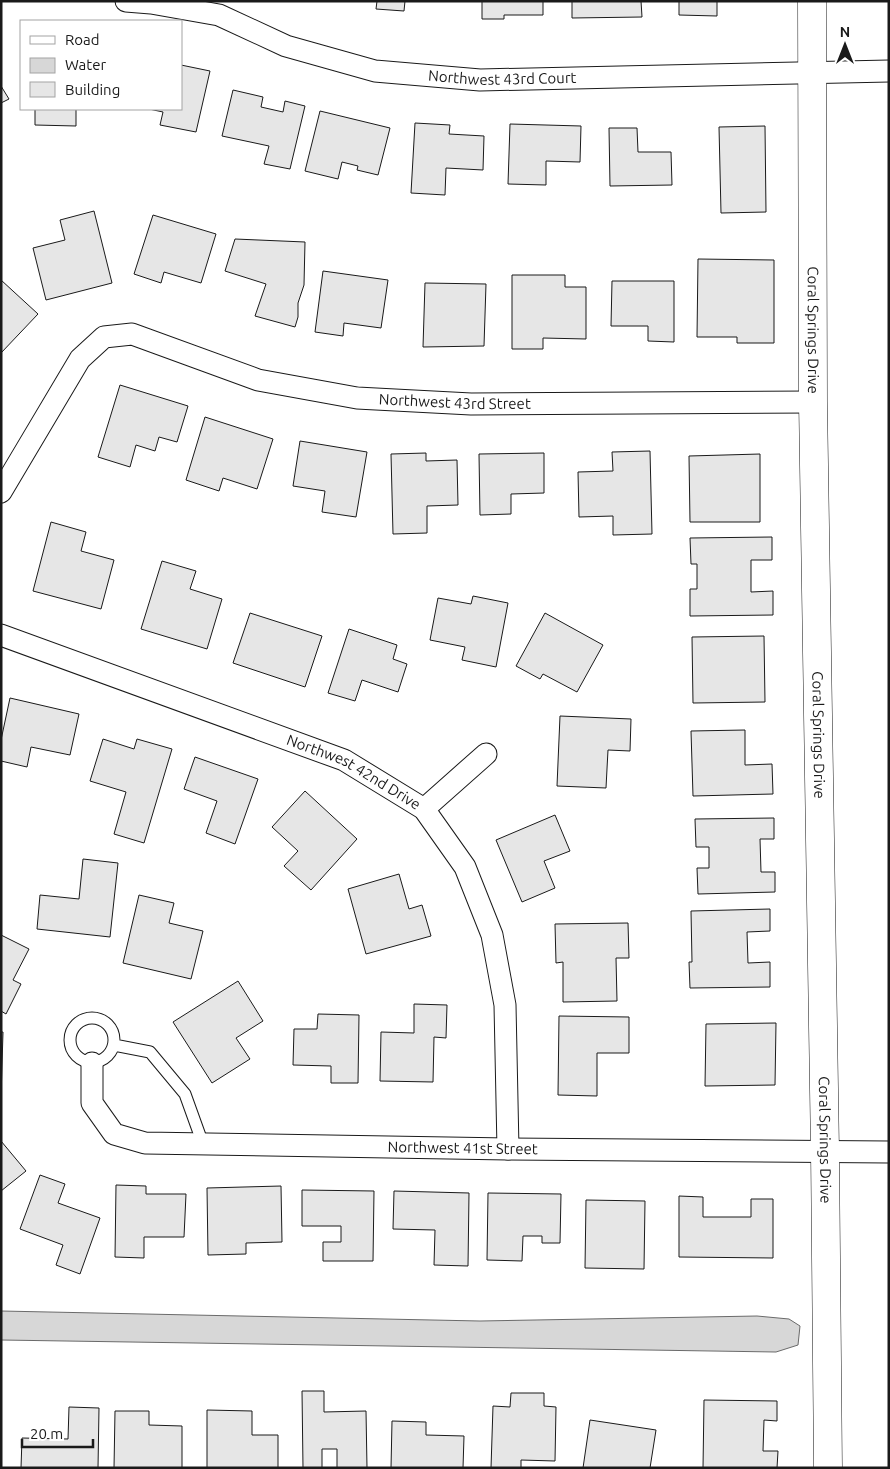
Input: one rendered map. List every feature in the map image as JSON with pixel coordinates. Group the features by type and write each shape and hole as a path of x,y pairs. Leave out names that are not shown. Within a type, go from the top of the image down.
{"main road":[{"name":"Coral Springs Drive","path":"812,1 813,402 828,1468"}],"street":[{"name":"Northwest 43rd Court","path":"126,1 151,3 218,16 286,46 375,71 480,80 889,71"},
{"name":"Northwest 43rd Street","path":"1,492 80,358 104,337 132,334 258,380 357,398 471,404 813,402"},
{"name":"Northwest 42nd Drive","path":"1,635 344,760 424,809 465,867 492,934 505,1005 508,1149"},
{"path":"424,809 486,754"},
{"name":"Northwest 41st Street","path":"92,1063 92,1103 114,1134 145,1143 508,1149 889,1152"}],"lane":[{"path":"89,1018 103,1020 113,1031 114,1045 112,1052 107,1058 100,1062 85,1062 73,1052 70,1038 76,1024 89,1018"},
{"path":"114,1045 150,1052 185,1094 203,1144"}],"water":[{"path":"1,1311 480,1321 757,1316 789,1319 800,1326 798,1345 776,1352 1,1340"}],"building":[{"path":"377,1 405,1 404,11 376,9"},
{"path":"482,1 543,1 543,15 504,15 504,19 482,19"},
{"path":"572,1 641,1 642,17 572,18"},
{"path":"679,1 717,1 717,16 679,15"},
{"path":"182,65 210,71 196,132 160,125 163,112 154,110 182,110"},
{"path":"1,86 9,99 1,103"},
{"path":"233,90 263,97 261,107 283,112 285,101 305,106 290,169 264,164 269,146 222,136"},
{"path":"35,110 76,110 76,126 35,125"},
{"path":"320,111 390,128 378,175 357,170 358,166 342,162 338,179 305,171"},
{"path":"415,123 450,125 449,134 484,136 483,170 446,168 445,195 411,193"},
{"path":"510,124 581,126 580,162 546,161 546,185 508,184"},
{"path":"765,126 766,212 721,213 719,127"},
{"path":"609,128 637,128 638,152 671,152 672,185 610,186"},
{"path":"94,211 112,283 46,300 33,248 65,240 60,220"},
{"path":"153,215 216,234 201,283 164,272 161,283 134,274"},
{"path":"235,239 305,242 304,285 298,303 298,317 295,327 255,316 266,284 225,271"},
{"path":"698,259 774,260 774,343 737,343 737,337 697,337"},
{"path":"323,271 388,280 381,328 344,323 343,336 315,332"},
{"path":"512,275 565,275 565,287 586,287 586,339 543,338 543,349 512,349"},
{"path":"1,280 38,314 1,353"},
{"path":"612,281 674,281 674,342 648,341 648,326 611,326"},
{"path":"425,283 486,284 484,346 423,347"},
{"path":"120,385 188,406 177,442 159,437 155,451 136,445 130,467 98,457"},
{"path":"205,417 273,439 257,489 223,478 219,491 186,480"},
{"path":"300,441 367,452 356,517 322,512 325,491 293,486"},
{"path":"650,451 652,534 613,535 613,516 579,517 578,472 613,471 612,452"},
{"path":"426,453 426,461 457,460 458,505 427,506 427,533 393,534 391,454"},
{"path":"544,453 544,493 511,494 511,514 480,515 479,454"},
{"path":"760,454 760,522 690,522 689,456"},
{"path":"51,522 86,532 81,551 114,560 101,609 33,591"},
{"path":"772,537 772,560 751,560 751,592 773,591 773,615 690,616 690,589 697,589 697,564 691,564 690,538"},
{"path":"162,561 196,571 190,589 222,599 207,649 141,629"},
{"path":"473,596 508,603 496,667 462,660 465,647 430,640 438,598 471,604"},
{"path":"250,613 322,636 305,687 233,663"},
{"path":"545,613 603,645 577,692 543,674 540,679 516,666"},
{"path":"349,629 397,645 393,659 407,664 398,692 362,680 355,701 328,693"},
{"path":"764,636 765,702 693,703 692,637"},
{"path":"10,698 79,714 70,755 31,747 27,767 1,761 1,740"},
{"path":"560,716 631,719 630,751 608,750 606,788 557,786"},
{"path":"745,730 745,765 772,764 773,794 693,796 691,731"},
{"path":"103,739 134,749 137,739 172,749 144,843 114,834 126,792 90,781"},
{"path":"195,757 258,779 235,844 206,833 217,801 184,789"},
{"path":"305,791 357,839 311,890 284,866 298,851 272,827"},
{"path":"555,815 570,851 544,861 555,888 522,902 496,840"},
{"path":"774,818 774,839 760,839 761,872 775,872 775,892 698,894 697,868 709,868 709,847 696,847 695,819"},
{"path":"83,859 118,863 110,937 37,929 40,895 79,899"},
{"path":"399,874 409,909 422,905 431,936 366,954 348,889"},
{"path":"139,895 174,903 169,923 203,931 191,979 123,963"},
{"path":"770,909 770,931 747,932 748,963 770,962 770,987 690,988 689,962 692,962 691,911"},
{"path":"628,923 629,958 616,958 617,1001 563,1002 563,962 556,963 555,924"},
{"path":"1,935 29,949 13,980 21,984 6,1014 1,1011"},
{"path":"238,981 263,1021 236,1038 250,1059 212,1083 173,1022"},
{"path":"414,1004 447,1005 446,1038 434,1037 433,1082 380,1081 381,1032 414,1033"},
{"path":"318,1014 359,1015 358,1083 331,1083 331,1066 293,1065 294,1029 317,1029"},
{"path":"559,1016 629,1017 629,1053 597,1053 597,1096 558,1095"},
{"path":"776,1023 775,1085 705,1086 706,1024"},
{"path":"1,1032 3,1032 1,1098"},
{"path":"1,1141 26,1171 1,1191"},
{"path":"40,1175 65,1184 58,1203 100,1218 80,1274 56,1265 63,1245 20,1229"},
{"path":"116,1185 146,1186 146,1194 186,1194 184,1237 144,1237 144,1258 115,1257"},
{"path":"281,1186 282,1242 246,1243 246,1254 208,1255 207,1188"},
{"path":"302,1190 374,1191 373,1261 323,1261 323,1242 341,1242 341,1226 302,1226"},
{"path":"394,1191 469,1193 468,1266 434,1265 435,1230 393,1229"},
{"path":"488,1193 561,1194 560,1243 542,1243 542,1236 523,1236 522,1261 487,1260"},
{"path":"679,1196 703,1197 703,1217 751,1217 751,1199 773,1199 773,1258 679,1257"},
{"path":"586,1200 645,1201 644,1269 585,1268"},
{"path":"302,1391 324,1391 324,1412 366,1411 367,1468 337,1468 337,1449 322,1449 322,1468 303,1468"},
{"path":"511,1393 544,1393 544,1406 556,1407 555,1461 521,1460 521,1468 491,1468 493,1406 510,1407"},
{"path":"704,1400 777,1401 777,1421 764,1420 763,1451 778,1451 777,1468 703,1468"},
{"path":"69,1407 99,1408 98,1468 21,1468 22,1438 68,1439"},
{"path":"207,1410 252,1411 252,1435 278,1435 278,1468 207,1468"},
{"path":"115,1411 149,1411 149,1425 182,1426 182,1468 114,1468"},
{"path":"590,1420 656,1430 650,1468 583,1468"},
{"path":"392,1421 426,1422 426,1435 464,1436 463,1468 391,1468"}]}
